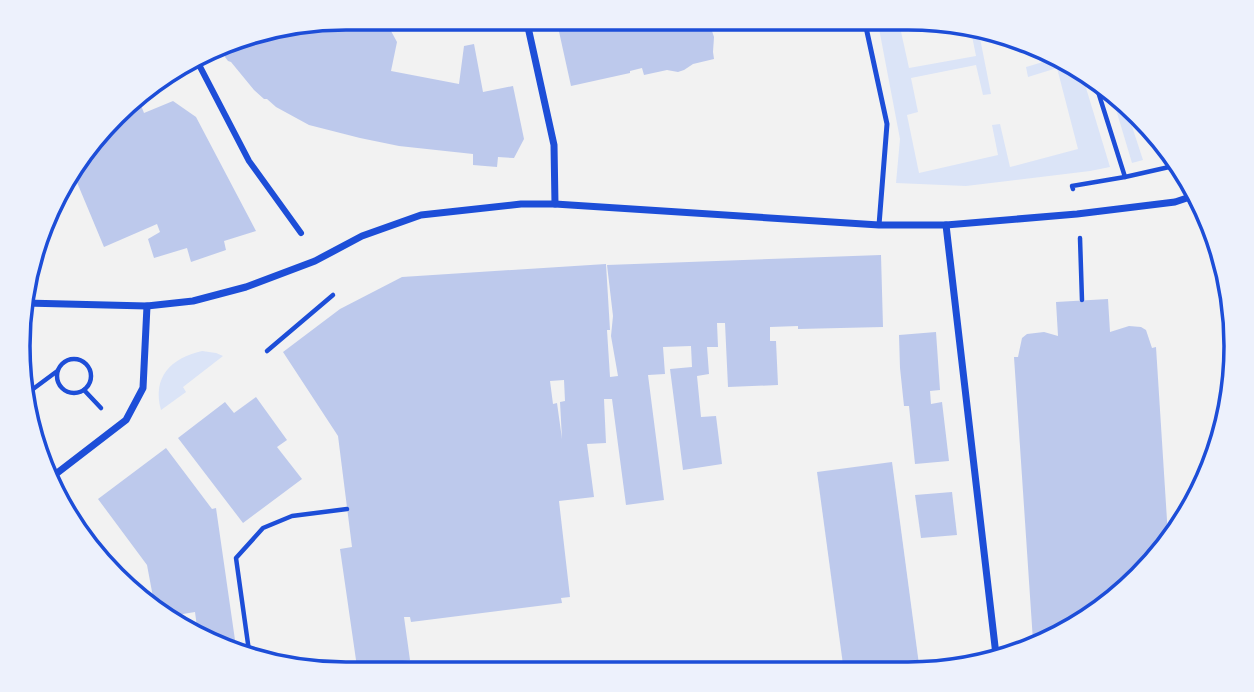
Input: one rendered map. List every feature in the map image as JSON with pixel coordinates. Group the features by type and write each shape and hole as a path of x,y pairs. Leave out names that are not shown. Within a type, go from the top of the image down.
{"street":[{"path":"529,30 554,145 555,204"},
{"path":"199,66 249,161 301,233"},
{"path":"32,303 147,306 193,301 246,287 315,261 362,236 421,215 521,204 880,225 946,225 1077,214 1175,202 1187,198"},
{"path":"946,225 995,649"},
{"path":"57,473 126,420 143,388 147,306"}],"lane":[{"path":"867,30 887,124 880,225"}],"path":[{"path":"1099,93 1125,177"},
{"path":"1074,197 1072,186 1169,167"},
{"path":"1080,229 1082,300"},
{"path":"267,351 333,295"},
{"path":"32,389 57,371 67,359 79,359 88,365 90,381 85,390 68,393 57,382 57,371"},
{"path":"248,646 236,558 263,528 292,516 347,509"}],"shaded area":[{"path":"879,30 901,30 909,68 976,56 972,37 980,39 991,94 983,95 976,65 911,78 918,112 907,115 919,173 998,155 992,125 1000,124 1010,167 1078,149 1057,68 1028,77 1026,67 1046,61 1085,83 1110,167 966,186 896,183 900,139"},
{"path":"1115,106 1130,120 1143,160 1132,163"},
{"path":"202,351 223,356 183,387 186,392 161,410 159,388 166,371 181,359"}],"building":[{"path":"393,30 391,31 397,42 391,71 459,84 464,46 474,44 483,92 513,86 524,139 514,158 498,157 497,167 473,165 473,154 399,146 309,125 264,99 225,57 226,54 244,47 305,32"},
{"path":"559,30 712,31 714,59 693,64 678,72 667,70 644,75 642,68 571,86"},
{"path":"173,101 196,117 256,231 224,241 226,250 191,262 187,248 154,258 148,239 160,232 157,224 104,247 76,181 108,137 137,108 141,105 144,113"},
{"path":"881,255 883,327 770,327 770,341 776,341 778,385 728,387 725,323 717,323 718,347 707,347 709,374 697,376 701,417 716,416 722,464 683,470 670,369 692,367 691,346 663,347 665,374 648,375 664,500 626,505 612,399 604,399 606,443 587,444 594,497 559,501 570,597 561,598 562,603 411,622 410,617 404,617 410,660 356,662 340,549 352,547 338,436 283,352 340,309 402,277 606,264 610,377 618,376 611,336 613,316 607,265","holes":["564,380 565,401 560,402 562,439 557,403 553,404 550,381"]},
{"path":"1108,299 1110,332 1129,326 1141,327 1146,330 1152,348 1156,347 1167,527 1132,570 1101,597 1066,620 1033,636 1014,357 1018,357 1022,338 1027,334 1044,332 1058,336 1056,302"},
{"path":"936,332 940,390 930,391 931,404 942,402 949,461 915,464 909,406 904,406 899,335"},
{"path":"256,397 287,440 277,447 302,479 243,523 178,438 225,402 234,413"},
{"path":"166,448 212,509 216,508 235,642 197,625 195,612 179,615 153,597 147,565 98,499"},
{"path":"892,462 919,662 843,662 817,472"},
{"path":"952,492 957,535 921,538 915,495"}]}
